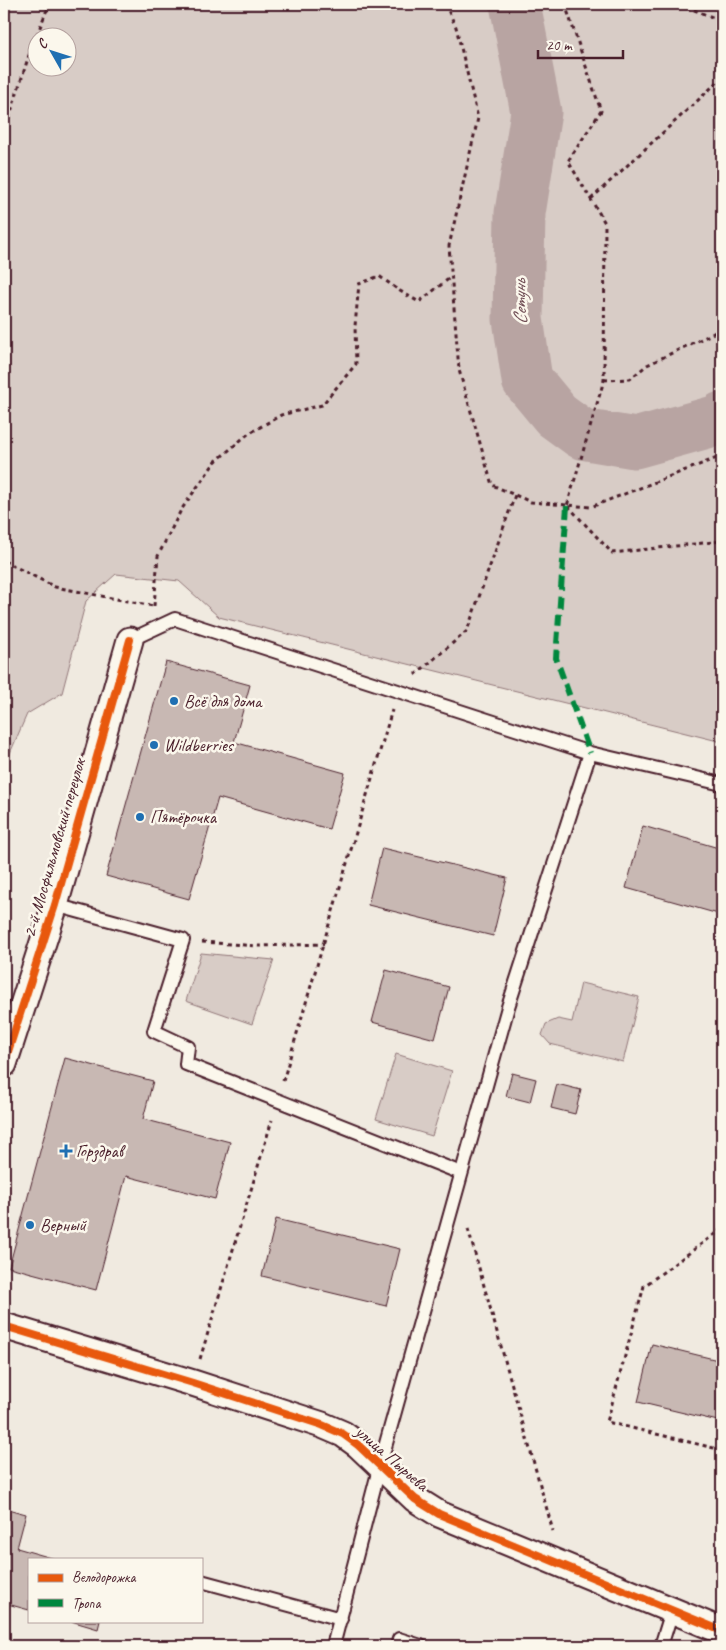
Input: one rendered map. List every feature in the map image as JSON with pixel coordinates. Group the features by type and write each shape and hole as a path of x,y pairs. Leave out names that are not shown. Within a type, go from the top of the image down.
{"street":[{"name":"2-й Мосфильмовский переулок","path":"4,1064 55,906 130,640"},
{"name":"улица Пырьева","path":"4,1326 193,1383 322,1425 343,1434 358,1445 415,1499 439,1514 722,1631"}],"lane":[{"path":"130,640 175,619 590,752 722,784"},
{"path":"333,1646 380,1465 508,1007 590,752"},
{"path":"55,906 183,940 154,1031 188,1047 186,1064 461,1173"},
{"path":"202,1581 341,1619"},
{"path":"661,1646 672,1611"},
{"path":"396,1646 399,1640 421,1646"}],"path":[{"path":"4,134 29,55 51,4"},
{"path":"445,4 456,27 478,118 449,246 459,370 492,485 531,502 590,507 722,456"},
{"path":"565,4 601,110 568,161 605,223 604,380 568,506"},
{"path":"680,4 722,21"},
{"path":"591,199 722,78"},
{"path":"154,606 158,556 182,510 214,462 248,434 281,415 322,405 356,364 355,326 359,284 379,276 419,302 451,277"},
{"path":"604,380 630,379 647,365 722,329"},
{"path":"193,1383 324,944 397,691 466,631 515,495"},
{"path":"568,506 612,553 722,541"},
{"path":"4,561 55,587 154,606 175,619"},
{"path":"183,940 258,946 324,944"},
{"path":"457,1190 563,1566"},
{"path":"722,1229 644,1286 606,1422 722,1450"}],"shaded area":[{"path":"4,4 722,4 722,742 219,617 179,581 116,574 86,601 62,693 27,714 4,767"},
{"path":"201,953 274,960 252,1024 186,1001"},
{"path":"581,983 639,997 623,1062 550,1044 542,1035 546,1024 558,1019 572,1022"},
{"path":"396,1054 452,1071 432,1136 376,1119"}],"building":[{"path":"166,662 250,685 234,742 345,773 329,829 218,798 189,899 106,876"},
{"path":"643,826 722,849 722,915 626,888"},
{"path":"382,848 507,878 493,936 368,905"},
{"path":"386,970 449,987 435,1039 372,1022"},
{"path":"65,1058 153,1081 143,1119 230,1142 215,1199 126,1176 96,1290 9,1267"},
{"path":"512,1073 536,1079 530,1102 506,1096"},
{"path":"557,1084 581,1090 575,1114 551,1108"},
{"path":"276,1219 400,1249 386,1306 262,1276"},
{"path":"652,1344 722,1361 722,1422 638,1402"},
{"path":"4,1508 26,1514 17,1548 52,1558 28,1558 28,1610 4,1603"},
{"path":"74,1622 100,1622 98,1629"}],"waterway":[{"name":"Сетунь","path":"515,4 536,112 520,213 518,319 527,380 556,415 582,434 635,443 718,420 722,417"}],"marked path":[{"path":"567,506 556,658 590,753"}],"cycle path":[{"path":"4,1064 55,905 130,640"},
{"path":"4,1326 193,1383 322,1425 343,1434 358,1445 415,1499 439,1514 722,1631"}],"place":[{"name":"Всё для дома","path":"174,701"},
{"name":"Wildberries","path":"154,745"},
{"name":"Пятёрочка","path":"140,817"},
{"name":"Горздрав","path":"66,1151"},
{"name":"Верный","path":"30,1225"}]}
